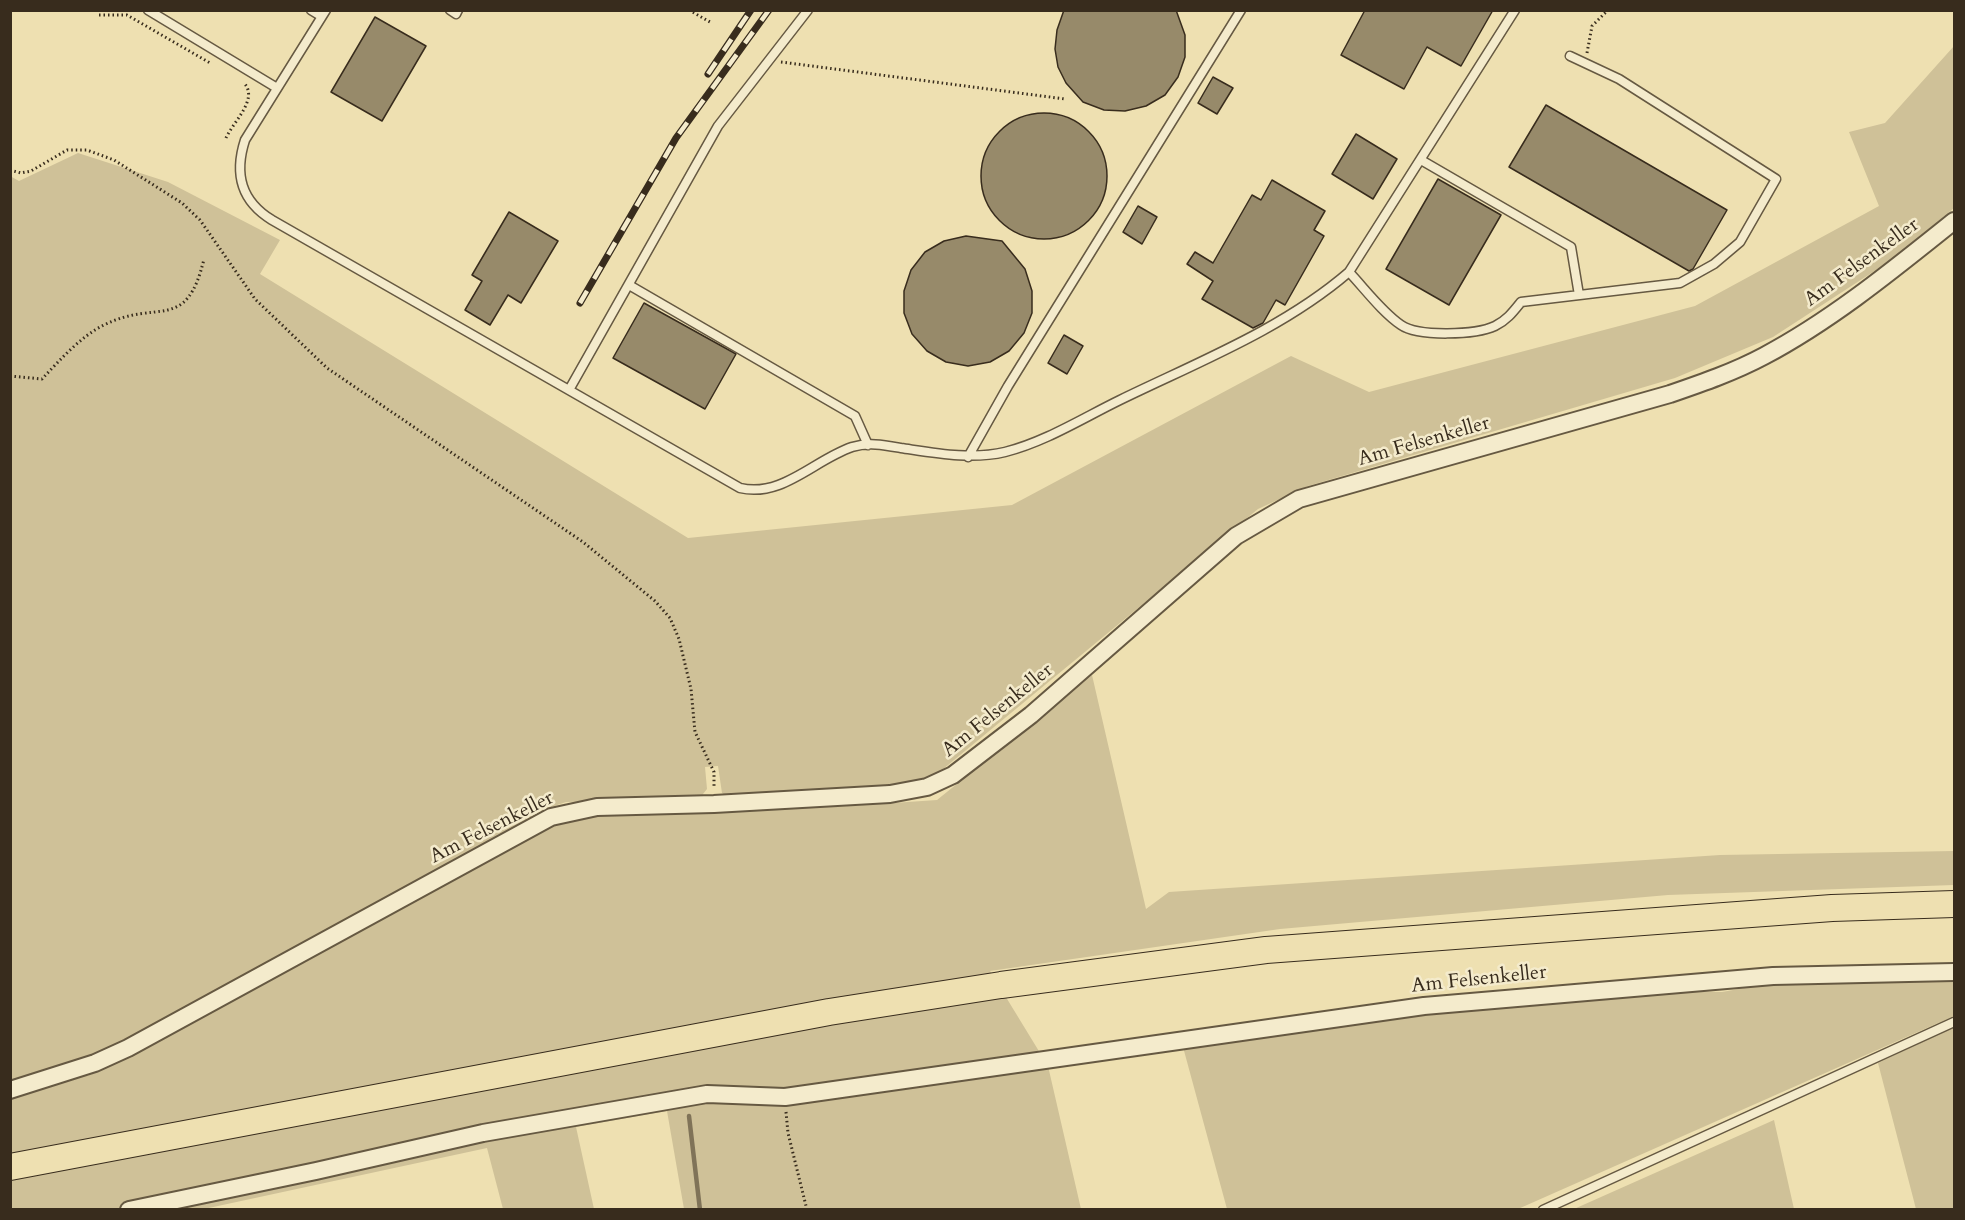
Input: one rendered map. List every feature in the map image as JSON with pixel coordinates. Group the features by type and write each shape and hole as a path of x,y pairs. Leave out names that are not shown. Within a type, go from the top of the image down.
{"main road":[{"path":"10,1167 829,1012 1001,985 1266,950 1832,908 1954,904"}],"street":[{"name":"Am Felsenkeller","path":"10,1090 95,1063 128,1048 551,817 597,807 714,804 890,794 927,787 953,775 1031,715 1208,558 1258,520 1299,499 1670,394 1717,377 1764,356 1814,325 1875,282 1954,221"},
{"name":"Am Felsenkeller","path":"129,1209 316,1172 483,1133 707,1094 785,1097 1424,1006 1773,976 1954,972"}],"lane":[{"path":"148,10 277,88"},
{"path":"311,10 323,13 245,140 239,163 240,182 248,199 259,212 740,488 753,491 771,489 852,447 877,443 968,457 1005,452 1045,436 1266,329 1349,272 1515,10"},
{"path":"450,10 456,14 458,10"},
{"path":"569,390 718,126 808,10"},
{"path":"968,457 1014,376 1241,10"},
{"path":"1349,272 1400,324 1415,333 1430,334 1492,327 1510,317 1521,302 1680,283 1714,264 1740,242 1776,179 1619,78 1570,56"},
{"path":"1421,160 1571,247 1579,295"},
{"path":"629,285 855,416 868,445"},
{"path":"1543,1209 1954,1023"}],"path":[{"path":"689,10 710,22"},
{"path":"1586,63 1592,26 1608,10"},
{"path":"99,15 127,15 215,66"},
{"path":"777,61 1065,99"},
{"path":"226,138 249,99 248,87 235,78"},
{"path":"10,170 21,173 31,171 67,150 87,150 114,160 182,203 200,219 255,298 327,368 583,542 655,601 670,618 679,639 691,689 695,732 714,772 714,804"},
{"path":"10,376 42,380 100,326 140,312 169,311 186,303 198,285 204,260"},
{"path":"785,1097 788,1133 807,1209"}],"shaded area":[{"path":"1954,46 1954,208 1896,257 1773,337 1675,378 1308,486 1258,509 925,784 730,798 722,793 718,766 705,767 707,789 699,799 566,802 540,811 482,847 140,1034 84,1058 11,1082 10,176 19,181 78,153 168,182 280,240 260,274 688,538 1012,505 1291,356 1369,392 1695,306 1879,206 1849,132 1885,123"},
{"path":"1092,675 1146,909 1169,892 1720,855 1954,851 1954,885 1668,895 1280,929 990,971 1048,1066 1081,1209 684,1209 667,1111 576,1127 594,1209 503,1209 487,1148 204,1209 11,1210 11,1095 74,1075 87,1076 111,1066 122,1055 560,821 583,816 848,806 937,800"},
{"path":"1954,980 1954,1016 1518,1209 1227,1209 1183,1047 1413,1013 1658,991 1722,992 1766,984"},
{"path":"1954,1027 1954,1209 1916,1209 1878,1063"},
{"path":"1774,1120 1794,1209 1574,1209"}],"building":[{"path":"1064,10 1176,10 1185,35 1185,57 1178,77 1165,95 1146,106 1125,111 1104,110 1083,102 1066,83 1058,67 1055,49 1057,30"},
{"path":"1365,10 1493,10 1461,66 1427,47 1404,89 1341,55"},
{"path":"375,17 426,46 382,121 331,92"},
{"path":"1213,77 1233,88 1217,114 1198,103"},
{"path":"1546,105 1727,210 1693,269 1689,271 1509,167"},
{"path":"1044,113 1068,118 1089,131 1102,152 1107,176 1102,200 1089,221 1068,234 1044,239 1020,234 999,221 986,200 981,176 986,152 999,131 1020,118"},
{"path":"1356,134 1397,159 1373,199 1332,174"},
{"path":"1438,179 1501,215 1449,305 1386,269"},
{"path":"1272,180 1325,211 1314,230 1324,236 1285,305 1276,300 1263,323 1253,328 1202,299 1213,281 1187,264 1195,252 1213,263 1252,195 1261,200"},
{"path":"1138,206 1157,217 1142,244 1123,232"},
{"path":"509,212 558,241 521,303 508,295 490,325 465,310 482,281 472,275"},
{"path":"966,236 1002,241 1025,269 1032,291 1032,313 1024,333 1009,351 990,362 968,366 946,362 927,351 912,334 904,313 904,291 911,270 925,252 944,241"},
{"path":"644,303 736,354 705,409 613,358"},
{"path":"1064,335 1083,346 1067,374 1048,363"}],"waterway":[{"path":"689,1116 700,1210"}],"railway":[{"path":"708,74 751,10"},
{"path":"580,303 676,138 769,10"}]}
